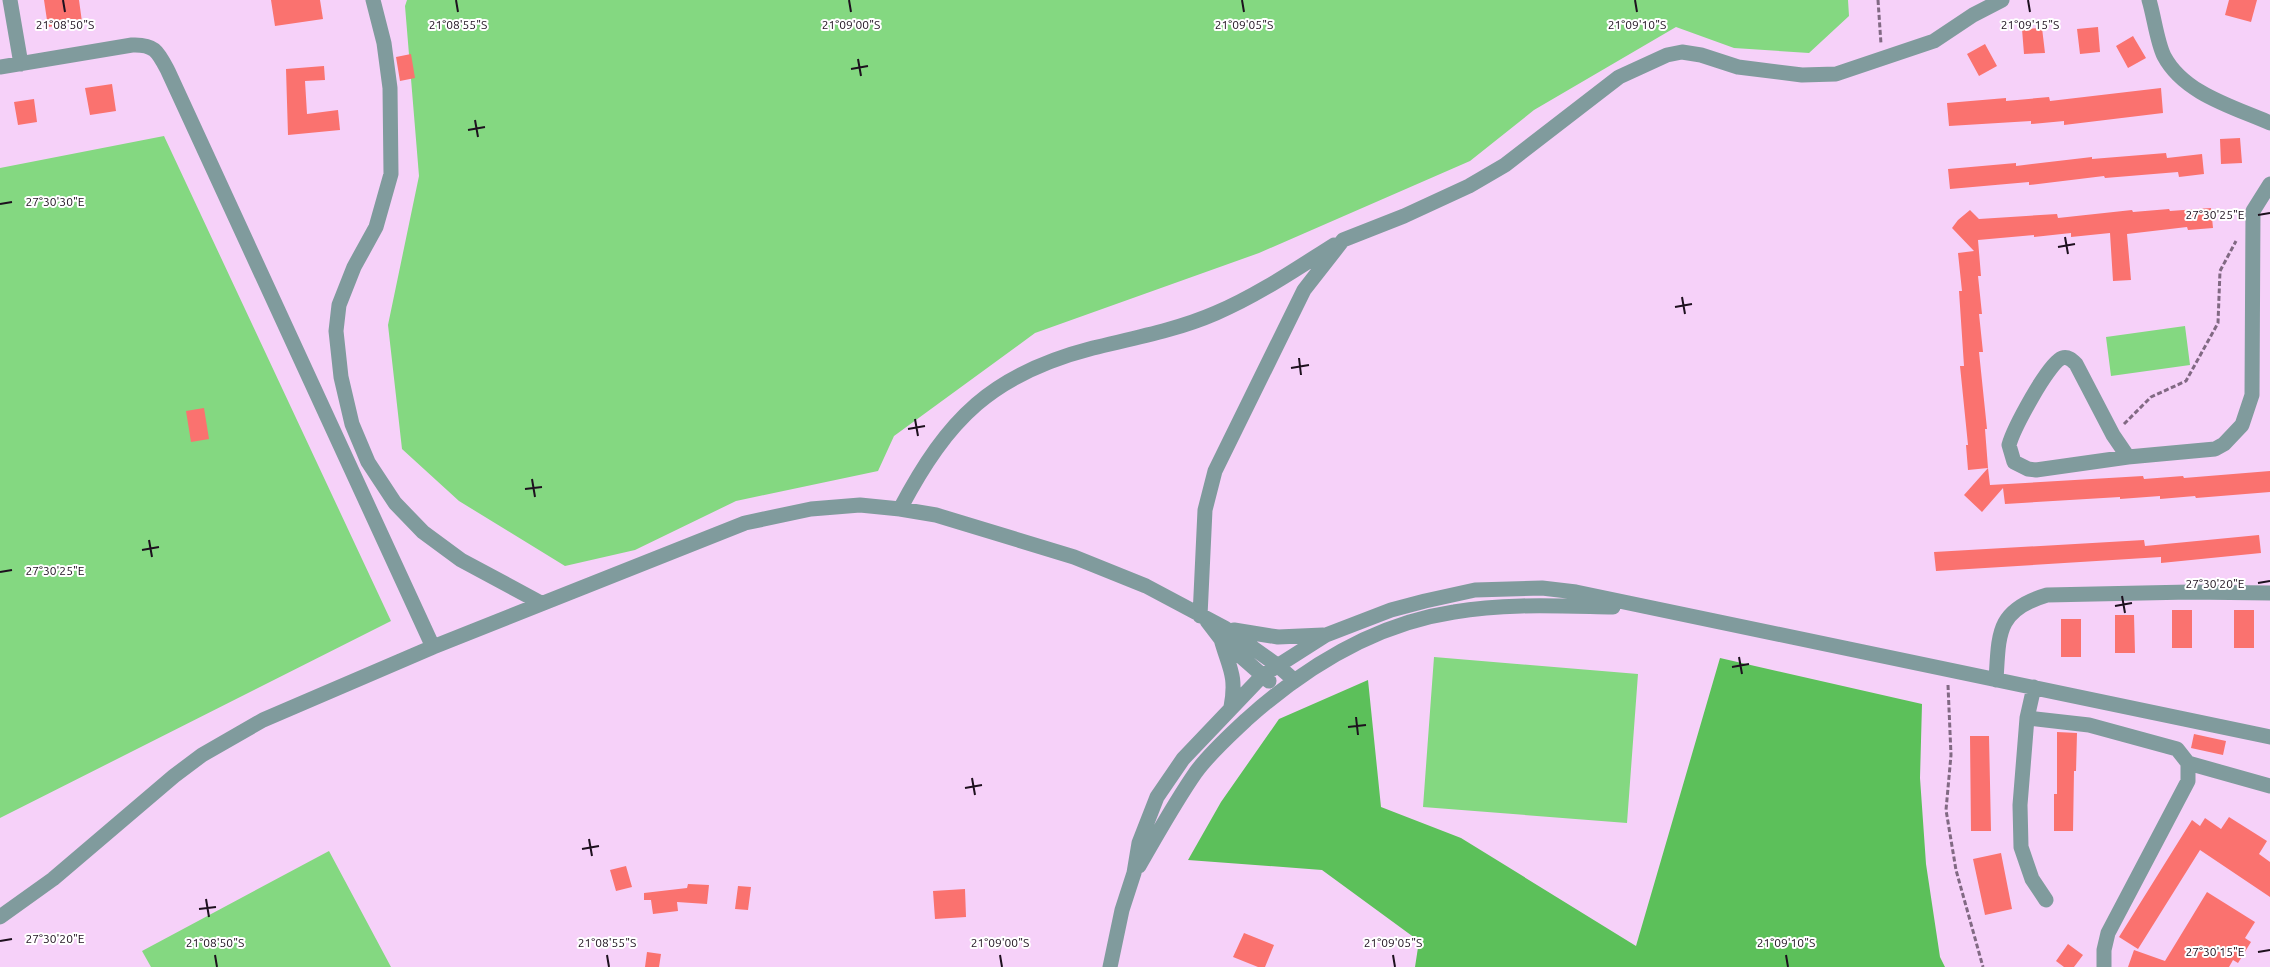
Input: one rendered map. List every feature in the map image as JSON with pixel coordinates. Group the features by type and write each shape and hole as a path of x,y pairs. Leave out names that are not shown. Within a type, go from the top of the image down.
{"street":[{"path":"10,0 22,64"},
{"path":"373,0 384,43 390,88 391,174 376,227 354,267 339,305 336,331 341,377 352,424 368,462 395,503 422,532 461,560 540,603"},
{"path":"900,509 914,482 956,424 984,396 1015,376 1060,358 1175,327 1216,313 1265,288 1343,240 1404,216 1469,186 1506,165 1619,77 1666,56 1682,52 1701,55 1738,68 1802,75 1836,74 1883,60 1934,41 1974,15 2002,0"},
{"path":"2149,0 2164,56 2183,80 2211,98 2270,123"},
{"path":"0,67 132,45 142,44 156,51 168,70 433,647"},
{"path":"2128,457 2113,435 2076,364 2072,360 2063,358 2056,362 2035,392 2010,438 2010,452 2014,462 2028,470 2128,457 2215,449 2224,444 2242,425 2252,395 2253,211 2270,184"},
{"path":"1204,618 1205,510 1215,471 1304,290 1343,240"},
{"path":"0,917 53,879 174,776 202,755 263,720 540,603 745,523 811,508 860,505 936,515 1074,557 1146,586 1204,618 1223,633 1277,665 1294,680"},
{"path":"1110,967 1122,910 1134,873 1142,836 1164,785 1183,759 1231,707 1263,675 1326,635 1391,610 1475,590 1542,588 1576,592 2270,737"},
{"path":"1996,680 1998,645 2002,625 2026,601 2047,595 2190,592 2270,593"},
{"path":"1134,873 1196,772 1220,744 1279,691 1350,646 1381,632 1454,612 1531,606 1647,607"},
{"path":"1223,633 1278,637 1326,635"},
{"path":"1223,633 1279,691"},
{"path":"1223,633 1235,687 1231,707"},
{"path":"2034,687 2027,718 2020,805 2021,847 2032,878 2046,900"},
{"path":"2027,718 2089,725 2177,749 2188,764 2188,781 2108,933 2104,950 2104,967"},
{"path":"2188,764 2270,786"}],"path":[{"path":"1878,0 1883,60"},
{"path":"2113,435 2151,397 2186,381 2218,323 2220,271 2239,237"},
{"path":"1947,669 1951,755 1946,810 1956,870 1982,967"}],"green space":[{"path":"407,0 1848,0 1849,16 1809,53 1734,48 1676,27 1534,110 1470,161 1259,253 1035,333 894,436 878,471 736,501 635,550 565,566 459,501 402,449 388,325 419,176 405,6"},
{"path":"164,136 391,621 0,818 0,168"},
{"path":"2185,326 2190,365 2111,376 2106,337"},
{"path":"1434,657 1638,674 1627,823 1423,807"},
{"path":"1720,658 1922,704 1920,778 1926,864 1940,957 1945,967 1415,967 1419,941 1322,870 1188,860 1221,802 1279,719 1368,680 1381,807 1461,838 1636,946"},
{"path":"329,851 391,967 151,967 142,951"}],"building":[{"path":"44,0 79,0 82,22 48,27"},
{"path":"271,0 320,0 323,19 275,26"},
{"path":"2229,0 2257,0 2251,22 2225,15"},
{"path":"2098,27 2100,52 2080,54 2077,29"},
{"path":"2042,28 2045,53 2024,54 2022,29"},
{"path":"2133,36 2146,58 2128,68 2116,46"},
{"path":"1985,44 1997,66 1979,76 1967,54"},
{"path":"411,54 415,78 400,81 396,57"},
{"path":"324,66 325,80 305,81 307,114 338,110 340,130 288,135 286,69"},
{"path":"112,84 116,111 90,115 85,88"},
{"path":"2161,88 2163,113 2064,125 2064,121 2031,124 2031,121 1949,126 1947,103 2006,98 2006,101 2049,97 2050,101"},
{"path":"34,99 37,122 18,125 14,102"},
{"path":"2240,138 2242,163 2221,164 2220,139"},
{"path":"2166,153 2167,158 2202,154 2204,174 2179,177 2178,172 2105,178 2104,176 2029,185 2029,182 1950,189 1948,169 2016,163 2016,166 2092,157 2092,159"},
{"path":"2211,208 2213,228 2188,230 2187,227 2127,234 2131,280 2113,281 2110,233 2071,237 2071,233 1978,240 1981,276 1978,276 1982,314 1979,314 1983,352 1979,352 1987,429 1985,429 1988,468 1968,470 1966,445 1968,445 1960,366 1964,366 1959,291 1962,291 1958,253 1974,251 1952,228 1958,220 1970,210 1979,219 2057,214 2058,218 2132,210 2133,212"},
{"path":"204,408 209,439 191,442 186,411"},
{"path":"1988,468 1990,485 2143,476 2144,479 2183,476 2184,478 2270,471 2270,492 2196,498 2195,496 2160,499 2160,496 2120,499 2120,497 2005,504 2003,488 1982,512 1964,495"},
{"path":"2259,535 2261,553 2161,563 2161,557 1936,571 1934,552 2144,540 2145,546"},
{"path":"2172,610 2192,610 2192,648 2172,648"},
{"path":"2234,610 2254,610 2254,648 2234,648"},
{"path":"2115,615 2134,615 2135,653 2115,653"},
{"path":"2061,619 2081,619 2081,657 2061,657"},
{"path":"2057,732 2077,733 2073,831 2054,831 2054,794 2057,794"},
{"path":"2194,734 2226,741 2223,755 2191,748"},
{"path":"1970,736 1989,736 1991,831 1971,831"},
{"path":"2229,817 2267,841 2259,854 2270,862 2270,897 2200,850 2138,949 2119,937 2192,820 2200,826 2205,818 2221,829"},
{"path":"2001,853 2012,909 1985,915 1973,859"},
{"path":"626,866 632,887 616,891 610,870"},
{"path":"688,884 709,885 707,904 677,902 678,911 653,914 651,900 644,900 644,893 687,888"},
{"path":"738,886 751,887 748,910 735,909"},
{"path":"965,889 966,917 935,919 933,891"},
{"path":"2207,892 2255,922 2245,938 2251,942 2238,963 2233,960 2229,967 2128,967 2134,950 2165,961"},
{"path":"1244,933 1274,945 1265,967 1258,967 1233,957"},
{"path":"2068,944 2083,955 2074,967 2064,967 2056,961"},
{"path":"647,952 661,954 659,967 645,967"}]}
